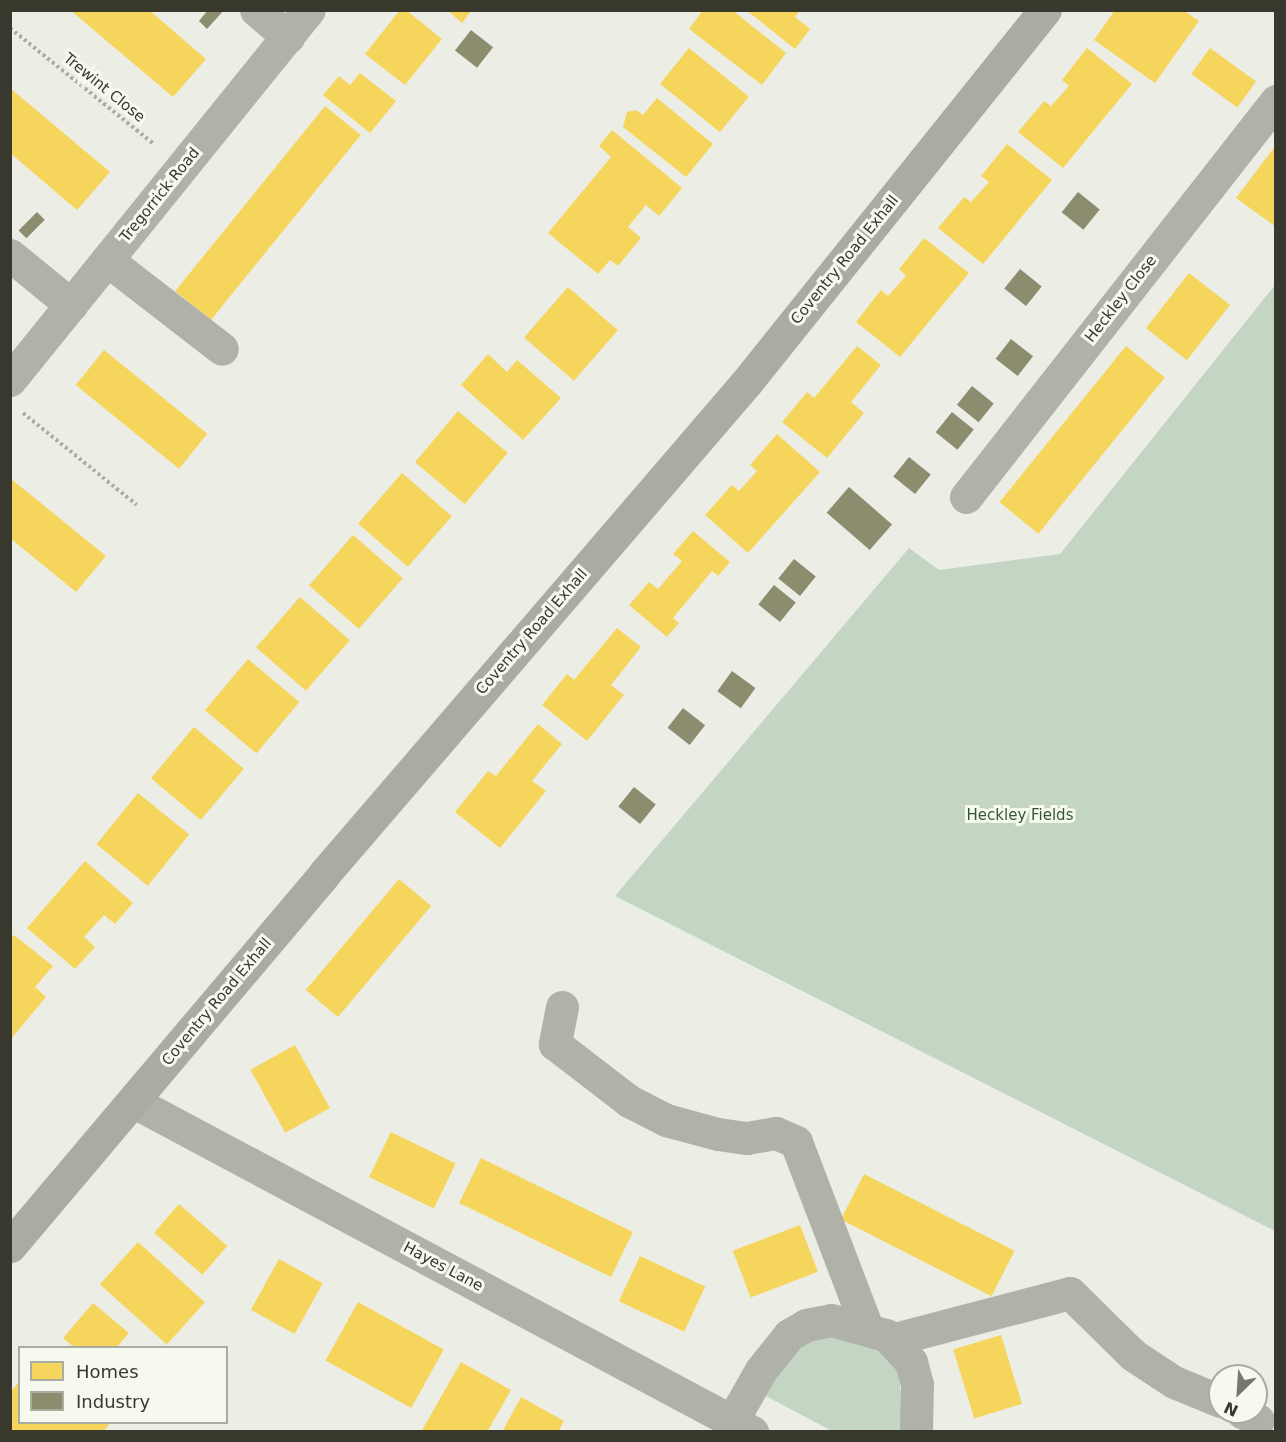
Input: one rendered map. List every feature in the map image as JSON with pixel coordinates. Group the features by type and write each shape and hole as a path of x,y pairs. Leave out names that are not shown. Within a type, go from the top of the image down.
{"main road":[{"name":"Coventry Road Exhall","path":"10,1246 134,1102 324,874 746,383 1045,10"}],"street":[{"path":"256,10 288,37"},
{"name":"Tregorrick Road","path":"15,395 71,305 309,10"},
{"name":"Heckley Close","path":"966,497 1275,101"},
{"path":"10,255 71,305"},
{"path":"107,260 222,349"},
{"path":"562,1007 555,1044 628,1101 666,1120 718,1134 747,1138 776,1133 796,1142 879,1334"},
{"name":"Hayes Lane","path":"134,1102 742,1426"},
{"path":"879,1334 1070,1293 1133,1355 1174,1382 1208,1396"},
{"path":"742,1426 761,1370 789,1335 806,1325 831,1320 879,1334 911,1362 917,1384 916,1431"}],"path":[{"name":"Trewint Close","path":"10,28 183,167"},
{"path":"15,395 137,505"}],"green space":[{"name":"Heckley Fields","path":"1275,285 1275,1231 615,896 909,548 939,570 1060,554"},
{"path":"825,1336 852,1338 886,1354 899,1374 904,1432 832,1431 760,1393 792,1349"}],"building: Homes":[{"path":"70,10 149,10 206,59 173,97"},
{"path":"400,10 406,10 442,39 405,85 365,54"},
{"path":"447,10 472,10 462,23"},
{"path":"703,10 732,10 786,53 762,85 689,29"},
{"path":"746,10 800,10 795,17 810,29 795,49"},
{"path":"1115,10 1183,10 1199,21 1155,83 1094,40"},
{"path":"689,48 749,96 720,132 660,84"},
{"path":"1087,48 1132,84 1063,168 1018,132 1044,101 1051,106 1069,86 1062,80"},
{"path":"1210,48 1256,82 1237,107 1191,74"},
{"path":"360,73 396,101 370,133 323,95 339,76 350,85"},
{"path":"10,88 110,172 77,210 10,153"},
{"path":"657,98 713,144 686,177 623,127 627,112 636,110 643,115"},
{"path":"325,106 361,135 211,320 175,291"},
{"path":"612,130 682,188 659,216 646,205 628,227 641,238 618,266 610,260 598,274 548,233 611,157 599,146"},
{"path":"1007,144 1052,180 983,264 938,228 964,197 971,202 989,182 981,176"},
{"path":"1276,145 1276,227 1236,198"},
{"path":"924,238 969,273 900,357 856,322 881,290 888,296 906,276 899,269"},
{"path":"1189,273 1230,305 1187,360 1146,328"},
{"path":"568,287 618,330 574,381 524,338"},
{"path":"857,346 881,365 851,402 864,413 827,458 782,422 807,392 814,398"},
{"path":"1126,346 1165,377 1038,534 1000,502"},
{"path":"104,350 207,434 179,469 76,385"},
{"path":"488,354 507,372 517,360 561,398 523,440 461,385"},
{"path":"458,411 508,453 465,504 415,462"},
{"path":"777,434 820,472 748,553 705,515 732,485 739,491 757,471 750,465"},
{"path":"402,473 452,516 408,567 358,524"},
{"path":"10,478 106,556 76,592 10,538"},
{"path":"693,531 730,562 718,576 712,571 673,618 679,623 667,637 629,605 649,582 658,589 682,561 673,554"},
{"path":"353,535 403,578 359,629 309,586"},
{"path":"300,597 350,640 306,691 256,648"},
{"path":"617,628 641,647 611,685 624,695 587,741 542,705 567,674 574,680"},
{"path":"248,659 299,702 256,753 205,710"},
{"path":"538,724 562,744 532,781 546,791 500,848 455,812 488,771 496,776"},
{"path":"194,727 244,769 201,820 151,778"},
{"path":"138,793 189,835 148,886 96,844"},
{"path":"85,861 133,903 115,924 104,915 84,937 95,947 75,969 27,928"},
{"path":"399,879 431,906 338,1017 306,990"},
{"path":"14,935 53,966 35,987 46,997 10,1040 10,939"},
{"path":"295,1045 330,1108 285,1133 250,1070"},
{"path":"391,1132 456,1164 434,1209 369,1177"},
{"path":"481,1158 633,1232 611,1277 459,1203"},
{"path":"864,1174 1015,1251 991,1296 841,1219"},
{"path":"179,1204 227,1246 202,1275 154,1233"},
{"path":"800,1225 818,1272 751,1297 733,1251"},
{"path":"138,1242 205,1302 167,1345 100,1284"},
{"path":"640,1256 705,1286 684,1332 619,1301"},
{"path":"279,1259 323,1283 295,1334 251,1310"},
{"path":"358,1302 444,1350 411,1408 326,1361"},
{"path":"93,1303 129,1333 118,1346 73,1346 63,1338"},
{"path":"1001,1335 1022,1404 974,1418 953,1350"},
{"path":"461,1362 511,1390 487,1432 421,1432"},
{"path":"18,1383 18,1424 109,1424 103,1432 10,1432 10,1392"},
{"path":"521,1397 564,1421 558,1432 502,1432"}],"building: Industry":[{"path":"208,10 224,10 207,29 199,21"},
{"path":"471,30 493,47 477,68 455,50"},
{"path":"1078,192 1100,210 1083,230 1062,212"},
{"path":"37,212 45,220 26,238 19,230"},
{"path":"1020,269 1042,287 1026,306 1004,288"},
{"path":"1011,339 1033,356 1018,376 996,359"},
{"path":"972,386 994,404 979,422 957,405"},
{"path":"952,412 974,430 957,450 936,432"},
{"path":"909,457 931,475 915,494 893,476"},
{"path":"849,487 892,524 870,550 827,513"},
{"path":"794,559 816,577 800,596 778,578"},
{"path":"774,585 796,603 780,622 758,604"},
{"path":"732,671 755,688 741,708 717,691"},
{"path":"683,708 705,725 690,745 668,728"},
{"path":"634,787 656,805 640,824 618,806"}]}
